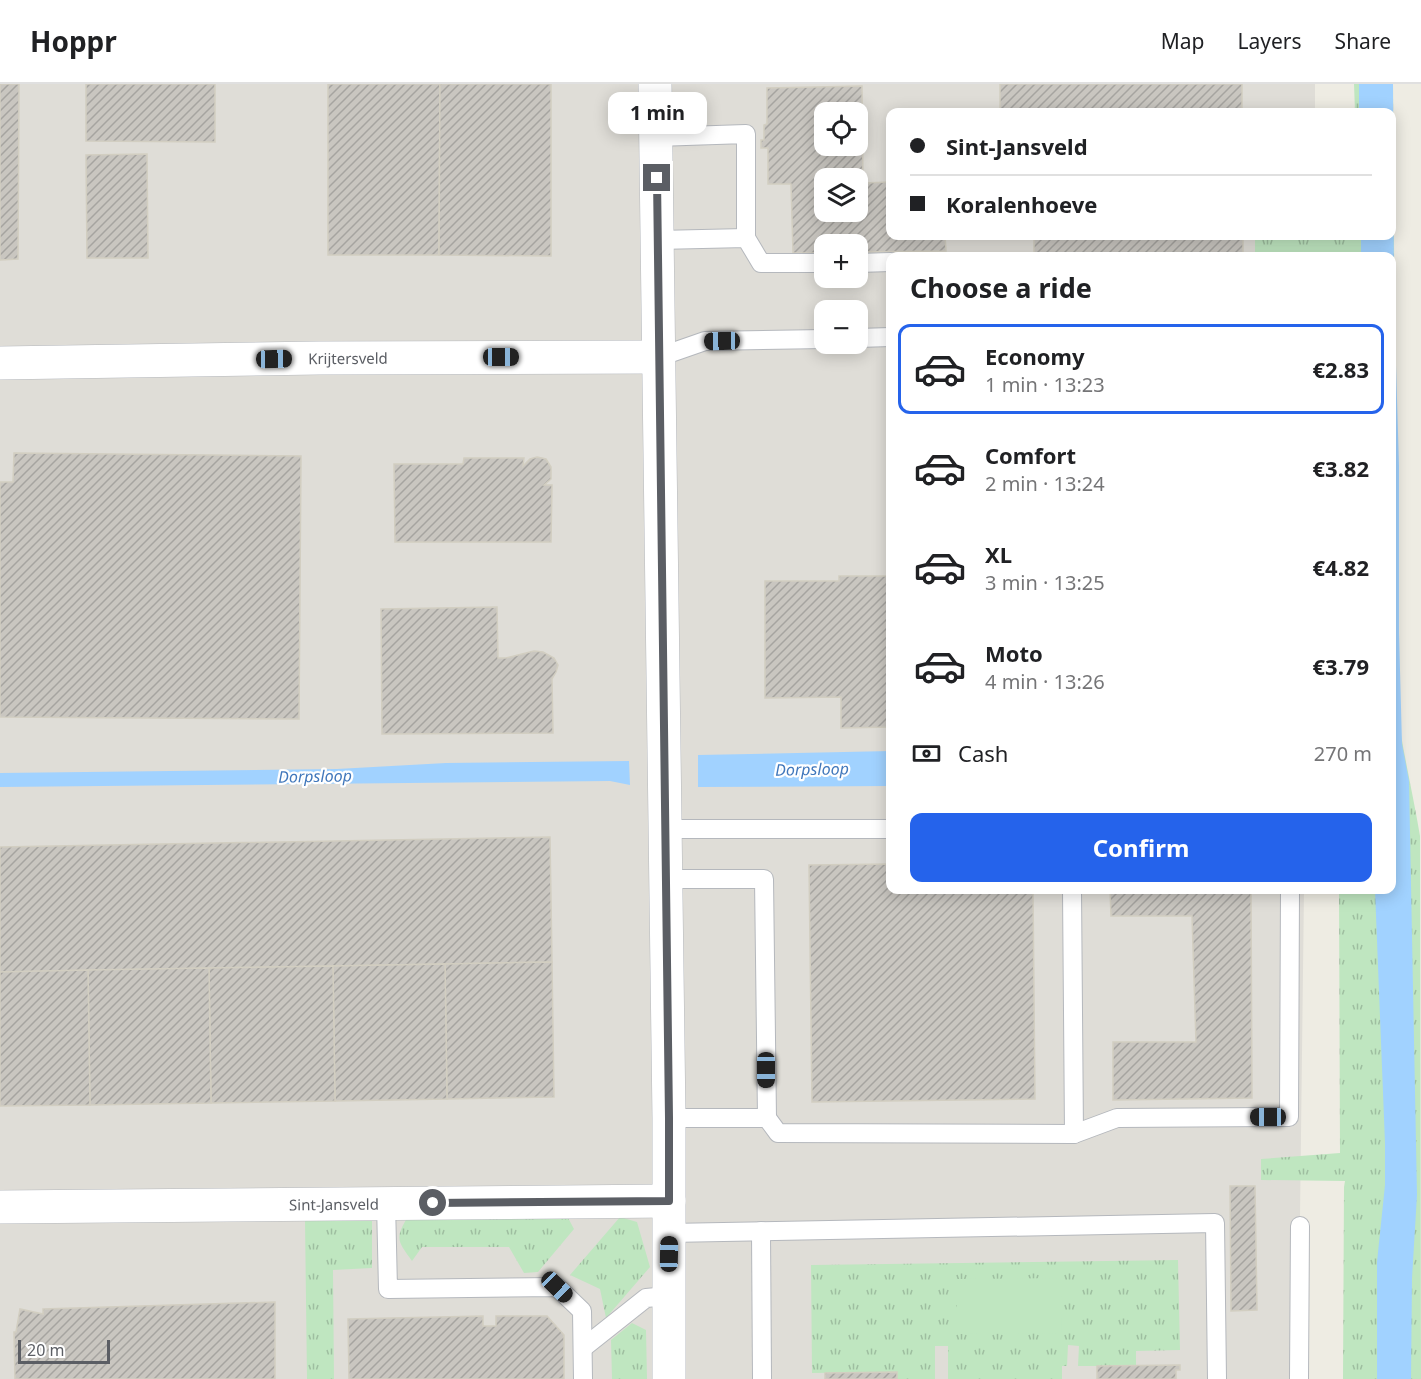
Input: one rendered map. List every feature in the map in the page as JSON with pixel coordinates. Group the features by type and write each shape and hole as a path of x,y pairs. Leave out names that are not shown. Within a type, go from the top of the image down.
{"street":[{"path":"655,84 669,1118 669,1379"},
{"name":"Krijtersveld","path":"0,363 319,358 659,357"},
{"name":"Sint-Jansveld","path":"0,1207 669,1201"}],"lane":[{"path":"656,137 746,134 746,238 761,263 814,263"},
{"path":"658,240 746,238"},
{"path":"868,263 886,262"},
{"path":"868,338 886,338"},
{"path":"659,357 705,341 814,339"},
{"path":"665,829 886,829"},
{"path":"666,879 764,879 766,1118 778,1133 1074,1134 1117,1118 1289,1117 1290,894"},
{"path":"1072,894 1074,1134"},
{"path":"669,1118 766,1118"},
{"path":"386,1203 388,1289 557,1287 582,1311 584,1379"},
{"path":"669,1233 1215,1223 1217,1379"},
{"path":"1299,1379 1300,1226"},
{"path":"760,1231 762,1379"},
{"path":"583,1348 646,1298 668,1296"}],"shaded area":[{"path":"0,84 1315,84 1315,108 886,108 886,240 1313,240 1313,252 886,252 886,894 1304,894 1298,1379 0,1379"}],"green space":[{"path":"1354,84 1393,84 1393,108 1355,108"},
{"path":"1255,240 1394,240 1394,252 1255,252"},
{"path":"1396,554 1397,710 1420,836 1421,1379 1343,1379 1345,1181 1261,1180 1261,1159 1340,1153 1339,894 1396,894"},
{"path":"566,1214 574,1229 538,1272 524,1273 509,1247 422,1247 412,1261 399,1236 407,1218"},
{"path":"620,1217 637,1222 650,1267 606,1318 600,1289 570,1275"},
{"path":"305,1221 372,1221 372,1268 333,1270 334,1379 307,1379"},
{"path":"1178,1260 1180,1350 1136,1351 1136,1366 1078,1366 1079,1346 1068,1345 1067,1366 1062,1366 1062,1379 948,1379 948,1346 935,1346 935,1379 897,1379 896,1372 812,1373 811,1265"},
{"path":"1061,1278 1062,1333 957,1334 957,1279"},
{"path":"632,1323 646,1330 647,1379 612,1379 611,1340"}],"water":[{"path":"1359,84 1393,84 1393,108 1359,108"},
{"path":"1361,240 1394,240 1394,252 1361,252"},
{"path":"1396,365 1399,466 1399,633 1402,744 1409,781 1417,1195 1412,1278 1411,1379 1377,1379 1377,1262 1385,1185 1375,894 1396,894"},
{"name":"Dorpsloop","path":"886,751 886,786 698,787 698,755"},
{"name":"Dorpsloop","path":"629,761 630,785 610,781 0,787 0,773 337,769 446,763"}],"building":[{"path":"0,84 19,84 18,259 0,260"},
{"path":"86,84 215,84 215,142 86,141"},
{"path":"328,84 440,84 439,255 328,255"},
{"path":"440,84 551,84 551,256 439,255"},
{"path":"1000,84 1242,84 1242,108 1000,108"},
{"path":"862,86 862,102 814,102 814,156 863,156 863,168 814,168 814,222 868,222 868,183 886,182 886,240 945,240 946,251 868,252 868,234 814,234 814,253 793,253 791,184 768,184 768,148 761,148 761,140 764,140 764,125 767,124 767,88"},
{"path":"147,154 148,258 87,258 86,155"},
{"path":"1034,240 1243,240 1243,252 1034,252"},
{"path":"14,453 301,456 299,719 0,717 0,482 13,482"},
{"path":"537,457 546,459 551,467 551,479 544,485 552,485 551,542 395,542 394,464 463,464 464,458 524,458 523,466 530,459"},
{"path":"839,576 886,576 886,727 841,728 841,697 765,698 765,581 839,581"},
{"path":"497,607 498,658 534,651 543,652 554,658 558,665 552,679 553,733 382,734 381,609"},
{"path":"550,837 552,962 0,972 0,847"},
{"path":"886,864 886,894 1033,894 1035,1099 812,1102 809,865"},
{"path":"1110,894 1251,894 1252,1098 1113,1100 1113,1042 1196,1042 1192,916 1111,916"},
{"path":"552,962 554,1097 447,1099 445,964"},
{"path":"445,964 447,1099 335,1101 333,966"},
{"path":"333,966 335,1101 211,1103 209,968"},
{"path":"209,968 211,1103 90,1105 88,970"},
{"path":"88,970 90,1105 0,1106 0,972"},
{"path":"1230,1186 1255,1186 1257,1310 1231,1311"},
{"path":"275,1302 275,1379 15,1379 14,1332 16,1332 20,1309 43,1314 43,1309"},
{"path":"483,1316 483,1326 496,1326 496,1316 547,1316 564,1335 564,1379 349,1379 348,1319"},
{"path":"1180,1365 1180,1370 1176,1370 1176,1379 1097,1379 1097,1366"},
{"path":"897,1372 897,1379 825,1379 825,1373"}],"route":[{"path":"433,1203 669,1201 657,178"}]}
